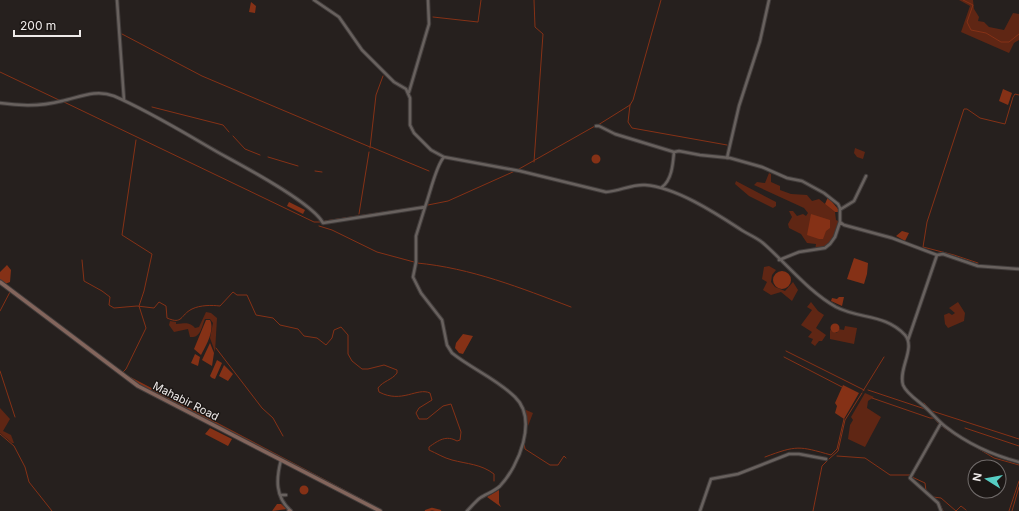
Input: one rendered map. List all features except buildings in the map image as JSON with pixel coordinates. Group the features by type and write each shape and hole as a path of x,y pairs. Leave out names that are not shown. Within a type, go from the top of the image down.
{"street":[{"path":"117,0 124,100"},
{"path":"314,0 339,18 362,50 394,82 406,89 409,93"},
{"path":"428,0 429,24 409,93 410,125 414,133 431,150 444,157 520,171 606,192 615,192 634,185 644,184 662,188 685,197 729,220 762,242 799,278 837,307 885,321 901,331 908,340"},
{"path":"727,158 739,106 760,41 769,0"},
{"path":"0,103 30,104 62,102 101,92 124,100 182,131 290,195 320,217 323,223 425,207"},
{"path":"596,126 632,140 674,152 679,151 727,158 762,167 787,178 802,181 824,193 838,204 840,209 840,222 835,236 830,244 825,248 799,252 779,260"},
{"path":"662,188 666,185 672,169 674,152"},
{"path":"444,157 440,162 415,241 416,262 412,277 416,286 442,320 447,345 452,353 506,389 519,402 524,416 525,426 521,453 510,475 499,487 479,499 467,511"},
{"path":"840,209 854,201 866,176"},
{"path":"840,222 844,225 892,238 937,255 943,254 978,266 1019,269"},
{"path":"937,255 908,340 902,373 903,385 941,423 988,453 997,457 1019,462"},
{"name":"Mahabir Road","path":"0,282 138,386 380,511"},
{"path":"941,423 910,478 938,503 941,507 941,511"},
{"path":"700,511 711,479 738,474 789,454 799,454 826,459"},
{"path":"281,460 277,475 280,495 282,501 290,511"},
{"path":"280,495 286,495"}],"shaded area":[{"path":"959,0 973,0 974,9 979,17 978,21 984,22 989,27 1004,30 1013,13 1019,14 1019,40 1014,43 1009,53 961,32 970,6"},
{"path":"251,2 256,6 255,13 249,12"},
{"path":"1003,89 1012,93 1008,105 999,101"},
{"path":"855,148 865,152 863,159 857,157 854,153"},
{"path":"596,154 601,159 596,164 591,159"},
{"path":"769,173 771,174 771,182 780,186 780,190 791,194 807,195 812,201 819,199 835,212 836,220 840,222 832,240 829,243 815,250 816,244 807,243 801,234 789,228 788,224 792,217 789,211 793,211 797,216 803,214 806,216 808,213 804,208 754,185 757,182 765,183"},
{"path":"736,181 776,202 776,206 773,208 749,196 735,184"},
{"path":"828,197 838,209 838,212 835,212 825,204"},
{"path":"289,202 305,210 303,214 287,206"},
{"path":"811,214 830,220 830,228 826,231 823,239 807,235"},
{"path":"902,231 909,233 905,241 896,236"},
{"path":"854,258 868,263 864,284 847,279"},
{"path":"7,265 11,270 10,282 5,284 0,280 0,272"},
{"path":"769,266 776,270 772,275 771,282 775,287 785,291 793,282 798,290 792,301 781,292 771,295 763,290 767,282 762,279 764,267"},
{"path":"782,271 788,274 791,280 788,286 782,289 776,286 773,280 776,274"},
{"path":"839,297 844,297 842,306 831,301 832,298 837,299"},
{"path":"811,302 818,311 824,315 816,328 826,335 822,341 819,341 815,346 811,343 813,339 808,337 812,332 801,325 812,310 807,307"},
{"path":"958,302 965,313 964,321 948,328 945,324 944,315 949,313 952,315 955,313 949,308"},
{"path":"206,312 211,313 217,318 215,352 210,338 213,323 210,319 205,319 199,334 194,337 190,337 188,329 174,332 169,325 170,321 176,322 176,324 188,324 195,328 199,327"},
{"path":"206,320 210,320 211,333 201,355 194,349"},
{"path":"833,324 837,324 839,328 837,332 833,332 831,330 831,326"},
{"path":"845,326 857,328 854,344 830,339 830,330 837,333 838,329 844,330"},
{"path":"463,334 473,336 463,354 459,353 455,348 456,343"},
{"path":"210,343 214,353 212,366 202,360"},
{"path":"195,354 200,357 198,366 191,363"},
{"path":"217,360 222,363 215,379 210,376"},
{"path":"224,365 233,374 228,381 219,376"},
{"path":"843,385 859,393 844,419 835,413 837,406 835,403"},
{"path":"865,393 874,397 868,401 867,408 881,417 865,447 848,439 850,425 853,420 851,417"},
{"path":"0,408 10,419 3,431 11,435 14,443 0,433"},
{"path":"526,410 533,413 528,426 524,411"},
{"path":"210,428 232,439 228,446 205,434"},
{"path":"304,485 309,490 304,495 299,490"},
{"path":"499,490 499,503 501,507 487,497"},
{"path":"277,504 281,504 287,509 272,511"}],"waterway":[{"path":"433,17 478,22 481,0"},
{"path":"534,0 535,27 543,34 534,162"},
{"path":"598,125 630,105 633,100 661,0"},
{"path":"963,0 973,5 967,22 971,30 986,33 1001,42 1009,42 1019,34"},
{"path":"122,34 202,76 370,147"},
{"path":"0,72 61,101"},
{"path":"370,148 376,95 383,76"},
{"path":"978,263 923,247 927,222 964,109 967,109 980,118 1005,124 1013,97 1015,94 1019,95"},
{"path":"64,102 314,222 320,222"},
{"path":"630,105 628,122 632,128 727,145"},
{"path":"152,107 223,125 229,132"},
{"path":"519,169 595,126"},
{"path":"233,136 245,149 260,155"},
{"path":"122,373 126,369 146,328 139,306 144,291 152,254 122,235 136,140"},
{"path":"371,147 429,171"},
{"path":"359,214 369,152"},
{"path":"268,157 298,166"},
{"path":"315,171 322,172"},
{"path":"428,205 448,201 515,171"},
{"path":"325,221 424,206"},
{"path":"319,226 332,230 377,252 414,262"},
{"path":"82,260 84,281 110,297 109,305 114,308 137,306 154,308 159,302 166,306 167,318 179,320 192,309 213,305 220,306 233,292 237,295 247,295 256,315 273,318 280,325 298,329 304,336 317,338 326,345 332,338 334,330 341,327 348,335 348,354 352,361 362,369 384,365 397,370 397,373 393,377 378,388 379,392 395,396 420,392 430,393 432,400 419,408 416,413 419,419 427,419 443,406 451,404 461,432 460,440 457,441 446,438 436,442 429,447 429,450 449,459 484,468 494,474 494,481"},
{"path":"417,263 457,269 476,274 515,286 571,307"},
{"path":"0,311 10,292"},
{"path":"216,348 262,408 273,418 283,436"},
{"path":"786,351 864,390"},
{"path":"784,357 842,387"},
{"path":"863,391 884,357"},
{"path":"0,371 15,417"},
{"path":"128,377 373,506"},
{"path":"868,390 925,409"},
{"path":"829,459 838,451 845,420 862,393"},
{"path":"872,398 930,418 934,418"},
{"path":"924,403 932,411 1019,439"},
{"path":"927,410 931,415"},
{"path":"765,457 784,450 798,448 831,455 837,449 844,419"},
{"path":"935,419 939,424"},
{"path":"943,427 956,436"},
{"path":"965,428 1019,446"},
{"path":"926,491 925,483 912,477 939,429"},
{"path":"0,434 14,446 25,467 29,482 52,511"},
{"path":"964,440 994,458 1019,465"},
{"path":"524,443 525,449 550,465 558,465 564,456 566,458"},
{"path":"837,456 865,458 890,475 910,475"},
{"path":"813,511 822,466 827,461"},
{"path":"1009,511 1019,481"},
{"path":"1012,511 1019,487"},
{"path":"933,497 941,498 956,511 961,506 966,510"},
{"path":"939,502 943,511"},
{"path":"426,511 432,509 440,511"}]}
